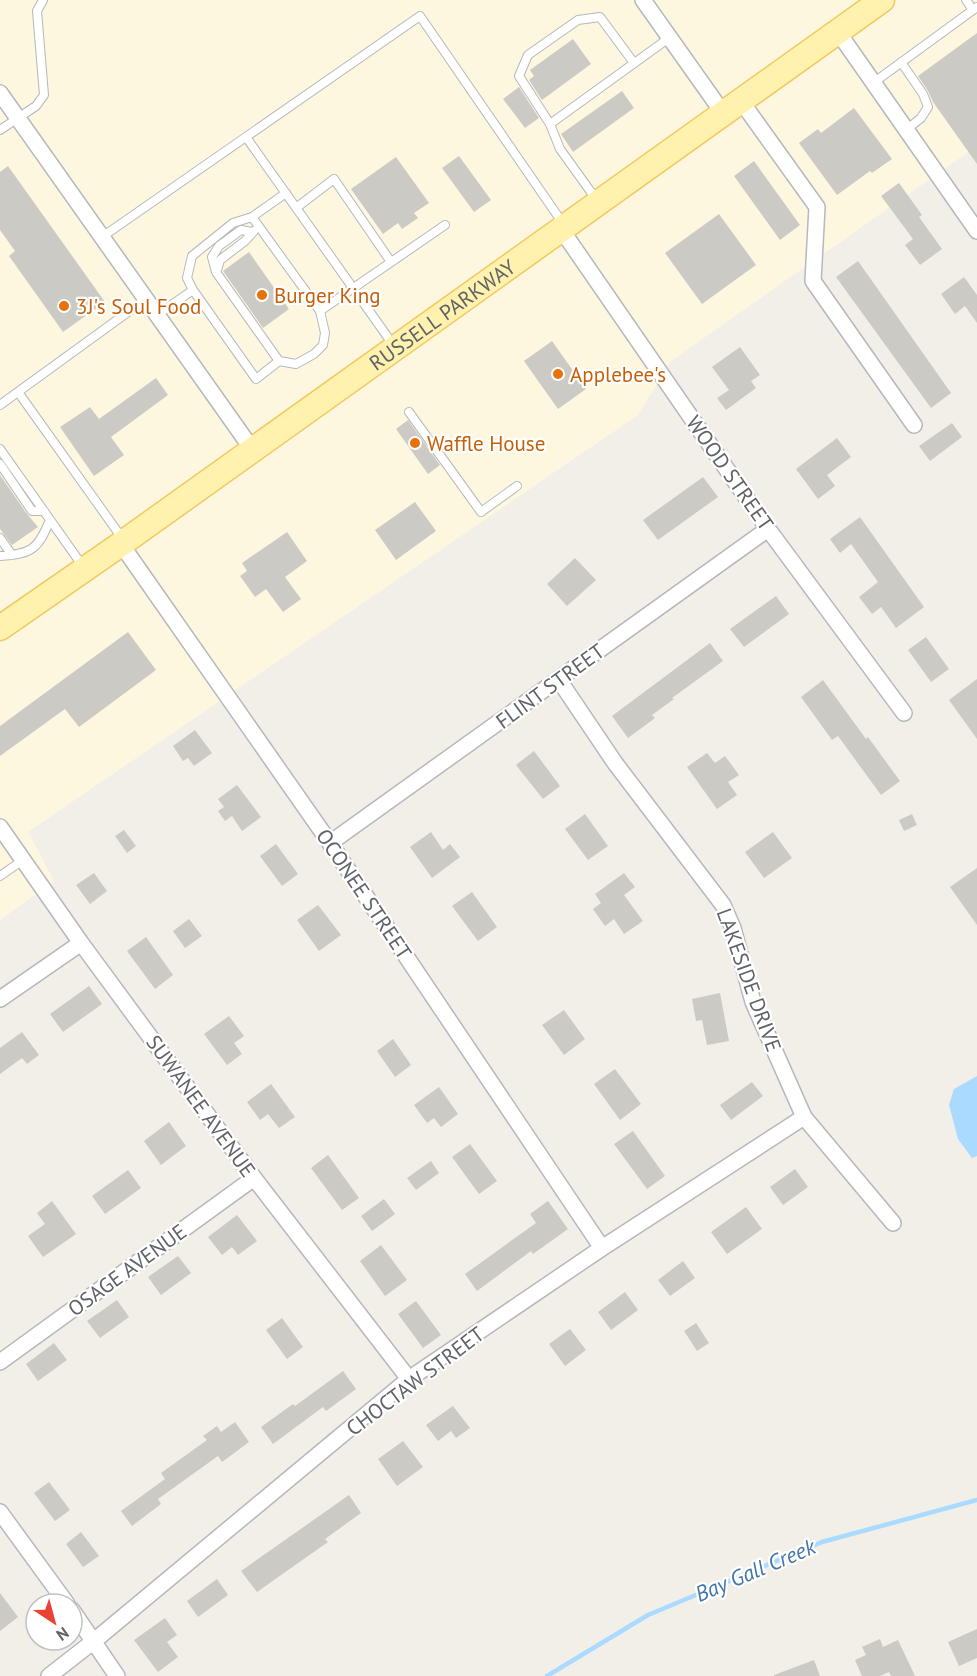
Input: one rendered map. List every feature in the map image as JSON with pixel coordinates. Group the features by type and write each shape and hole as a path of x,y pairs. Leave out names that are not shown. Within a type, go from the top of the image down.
{"main road":[{"name":"RUSSELL PARKWAY","path":"4,622 123,543 882,0"}],"street":[{"path":"643,0 669,38 818,207 813,281 914,425"},
{"path":"838,32 977,231"},
{"path":"0,93 252,449"},
{"name":"WOOD STREET","path":"563,228 768,529 904,713"},
{"name":"FLINT STREET","path":"330,843 768,529"},
{"name":"OCONEE STREET","path":"123,543 330,843 602,1248"},
{"name":"LAKESIDE DRIVE","path":"559,680 615,763 723,905 733,928 753,1002 804,1117 893,1223"},
{"name":"SUWANEE AVENUE","path":"0,827 81,943 254,1178 409,1379"},
{"path":"0,999 81,943"},
{"name":"CHOCTAW STREET","path":"49,1676 409,1379 602,1248 804,1117"},
{"name":"OSAGE AVENUE","path":"0,1362 254,1178"},
{"path":"0,1512 59,1592"},
{"path":"84,1627 117,1676"}],"lane":[{"path":"0,130 36,106 44,95 37,11 43,0"},
{"path":"873,83 975,8 966,0"},
{"path":"102,237 420,16 563,228"},
{"path":"598,202 560,149 550,124 519,76 528,55 578,20 600,17 634,63"},
{"path":"550,124 669,38"},
{"path":"901,62 923,94 928,107 921,118 906,130"},
{"path":"246,137 395,347"},
{"path":"296,208 334,178 391,262"},
{"path":"279,361 256,379 193,290 187,278 192,256 233,222 252,217 286,193"},
{"path":"252,217 256,230 320,311 325,333 323,345 314,354 296,364 279,361 216,272 220,260 256,230"},
{"path":"320,311 445,225"},
{"path":"157,315 193,290"},
{"path":"0,405 146,299"},
{"path":"18,392 123,543"},
{"path":"409,412 482,512 517,486"},
{"path":"0,449 85,569"},
{"path":"0,464 33,511 44,512"},
{"path":"0,556 22,554 41,542 50,520"},
{"path":"0,538 12,555"},
{"path":"0,876 23,860"}],"shaded area":[{"path":"0,0 977,0 977,146 671,361 638,415 28,832 54,881 0,920"}],"water":[{"path":"977,1076 977,1156 972,1158 958,1139 949,1105 954,1089"}],"building":[{"path":"977,33 977,164 933,102 918,76"},
{"path":"573,39 591,64 542,100 529,80 534,76 530,70"},
{"path":"519,87 539,118 525,128 503,99"},
{"path":"622,91 634,108 573,152 561,134"},
{"path":"854,108 892,159 872,173 870,171 837,195 799,143 818,129 821,133"},
{"path":"459,156 491,200 474,212 442,168"},
{"path":"396,157 429,203 414,213 418,218 402,229 398,223 383,234 351,189"},
{"path":"754,161 800,225 780,240 734,176"},
{"path":"8,166 105,302 63,332 9,256 15,251 0,230 0,172"},
{"path":"899,183 922,215 919,217 942,249 920,265 905,245 913,239 881,196"},
{"path":"719,214 756,265 702,304 665,253"},
{"path":"249,252 289,309 263,328 223,271"},
{"path":"858,261 951,393 931,408 836,277"},
{"path":"964,277 977,295 977,323 965,306 955,314 941,294"},
{"path":"552,341 586,389 558,409 524,361"},
{"path":"740,347 760,375 751,381 756,388 726,410 717,398 729,390 712,367"},
{"path":"156,378 168,395 111,437 124,455 94,476 60,427 90,407 99,419"},
{"path":"408,420 440,465 428,474 396,429"},
{"path":"952,423 962,437 930,461 919,446"},
{"path":"837,438 851,457 827,475 835,486 818,499 796,469"},
{"path":"0,475 38,527 12,545 0,529"},
{"path":"703,477 718,497 658,540 643,520"},
{"path":"415,502 436,531 396,560 375,530"},
{"path":"860,517 924,607 896,628 881,607 872,614 859,597 878,582 851,544 840,553 830,539"},
{"path":"287,532 307,561 285,577 301,599 283,612 266,589 255,597 240,576 247,571 242,563"},
{"path":"575,558 596,580 567,606 547,584"},
{"path":"776,596 789,614 744,647 730,629"},
{"path":"128,632 156,670 79,727 65,709 0,756 0,726"},
{"path":"926,637 949,669 931,682 908,650"},
{"path":"710,643 723,661 672,698 674,699 652,715 655,718 628,738 612,716"},
{"path":"977,679 977,739 949,700"},
{"path":"823,680 900,781 881,795 838,736 832,740 801,697"},
{"path":"195,730 212,753 194,766 188,758 183,761 173,746"},
{"path":"534,751 560,786 543,799 516,765"},
{"path":"707,753 715,763 725,756 739,775 728,782 737,795 717,809 687,767"},
{"path":"237,785 261,817 242,831 232,816 225,821 218,811 224,807 218,799"},
{"path":"585,814 608,846 588,860 565,829"},
{"path":"912,814 917,825 904,831 899,820"},
{"path":"124,830 136,846 127,853 115,836"},
{"path":"431,832 443,850 450,844 460,857 432,878 410,847"},
{"path":"773,832 792,858 764,878 745,852"},
{"path":"276,844 298,874 282,886 260,856"},
{"path":"977,868 977,925 950,887"},
{"path":"94,873 107,891 90,904 76,885"},
{"path":"624,873 635,887 624,895 643,921 624,934 614,919 605,926 593,909 601,903 595,894"},
{"path":"472,892 497,927 478,941 452,906"},
{"path":"318,905 341,935 319,951 297,920"},
{"path":"189,919 202,936 185,948 173,931"},
{"path":"146,937 173,975 155,989 127,951"},
{"path":"89,986 102,1004 63,1032 50,1014"},
{"path":"720,993 729,1041 707,1045 702,1020 696,1021 692,999"},
{"path":"564,1010 585,1039 564,1055 542,1025"},
{"path":"229,1016 244,1036 234,1043 242,1054 227,1065 204,1034"},
{"path":"22,1032 39,1055 27,1064 22,1058 0,1074 0,1048"},
{"path":"393,1039 411,1065 395,1077 377,1051"},
{"path":"615,1069 641,1104 620,1120 594,1084"},
{"path":"752,1082 763,1096 731,1120 720,1105"},
{"path":"271,1084 295,1117 279,1128 268,1114 260,1120 247,1102"},
{"path":"439,1087 458,1114 441,1127 434,1118 427,1123 414,1105"},
{"path":"169,1122 186,1146 161,1165 144,1141"},
{"path":"633,1131 665,1176 647,1189 614,1144"},
{"path":"470,1144 497,1181 479,1194 452,1157"},
{"path":"328,1155 359,1198 342,1210 311,1168"},
{"path":"431,1161 439,1173 416,1190 407,1178"},
{"path":"795,1169 808,1187 783,1205 770,1187"},
{"path":"128,1170 141,1188 105,1214 92,1196"},
{"path":"384,1199 395,1214 372,1231 361,1216"},
{"path":"52,1201 76,1234 43,1257 28,1236 45,1224 37,1213"},
{"path":"548,1201 568,1229 533,1254 531,1251 477,1291 465,1274 536,1223 530,1214"},
{"path":"746,1207 762,1229 727,1254 711,1232"},
{"path":"237,1215 257,1241 238,1255 232,1247 222,1255 208,1237"},
{"path":"381,1245 407,1280 385,1296 360,1261"},
{"path":"178,1256 191,1273 161,1295 148,1277"},
{"path":"683,1261 695,1278 670,1296 658,1280"},
{"path":"625,1292 638,1310 611,1330 598,1312"},
{"path":"117,1300 129,1317 100,1338 87,1321"},
{"path":"416,1301 441,1335 423,1348 398,1314"},
{"path":"282,1318 303,1347 287,1359 266,1330"},
{"path":"696,1323 709,1343 697,1351 684,1331"},
{"path":"570,1329 586,1350 565,1366 549,1344"},
{"path":"54,1343 67,1360 38,1381 26,1364"},
{"path":"343,1371 356,1389 326,1411 323,1407 273,1444 261,1427 293,1404 295,1406"},
{"path":"453,1406 470,1428 456,1438 451,1431 438,1441 426,1425"},
{"path":"235,1422 249,1442 222,1462 218,1456 158,1499 161,1504 132,1526 121,1511 165,1479 161,1473 207,1440 203,1436 217,1426 221,1432"},
{"path":"403,1441 423,1467 397,1486 378,1459"},
{"path":"49,1482 70,1510 55,1521 34,1493"},
{"path":"349,1495 361,1513 325,1539 328,1542 257,1592 241,1571"},
{"path":"81,1532 99,1556 83,1567 66,1544"},
{"path":"217,1579 228,1595 198,1617 187,1601"},
{"path":"0,1593 18,1617 0,1631"},
{"path":"165,1618 177,1635 167,1642 178,1657 158,1672 134,1640"},
{"path":"977,1629 977,1658 959,1666 948,1642"},
{"path":"880,1639 883,1647 898,1640 915,1676 891,1676 889,1672 880,1676 862,1676 855,1660 866,1655 862,1647"},
{"path":"814,1660 820,1676 774,1676 774,1675"}],"waterway":[{"name":"Bay Gall Creek","path":"547,1676 648,1615 822,1542 977,1500"}],"place":[{"name":"Burger King","path":"262,295"},
{"name":"3J's Soul Food","path":"64,306"},
{"name":"Applebee's","path":"558,374"},
{"name":"Waffle House","path":"415,443"}]}
